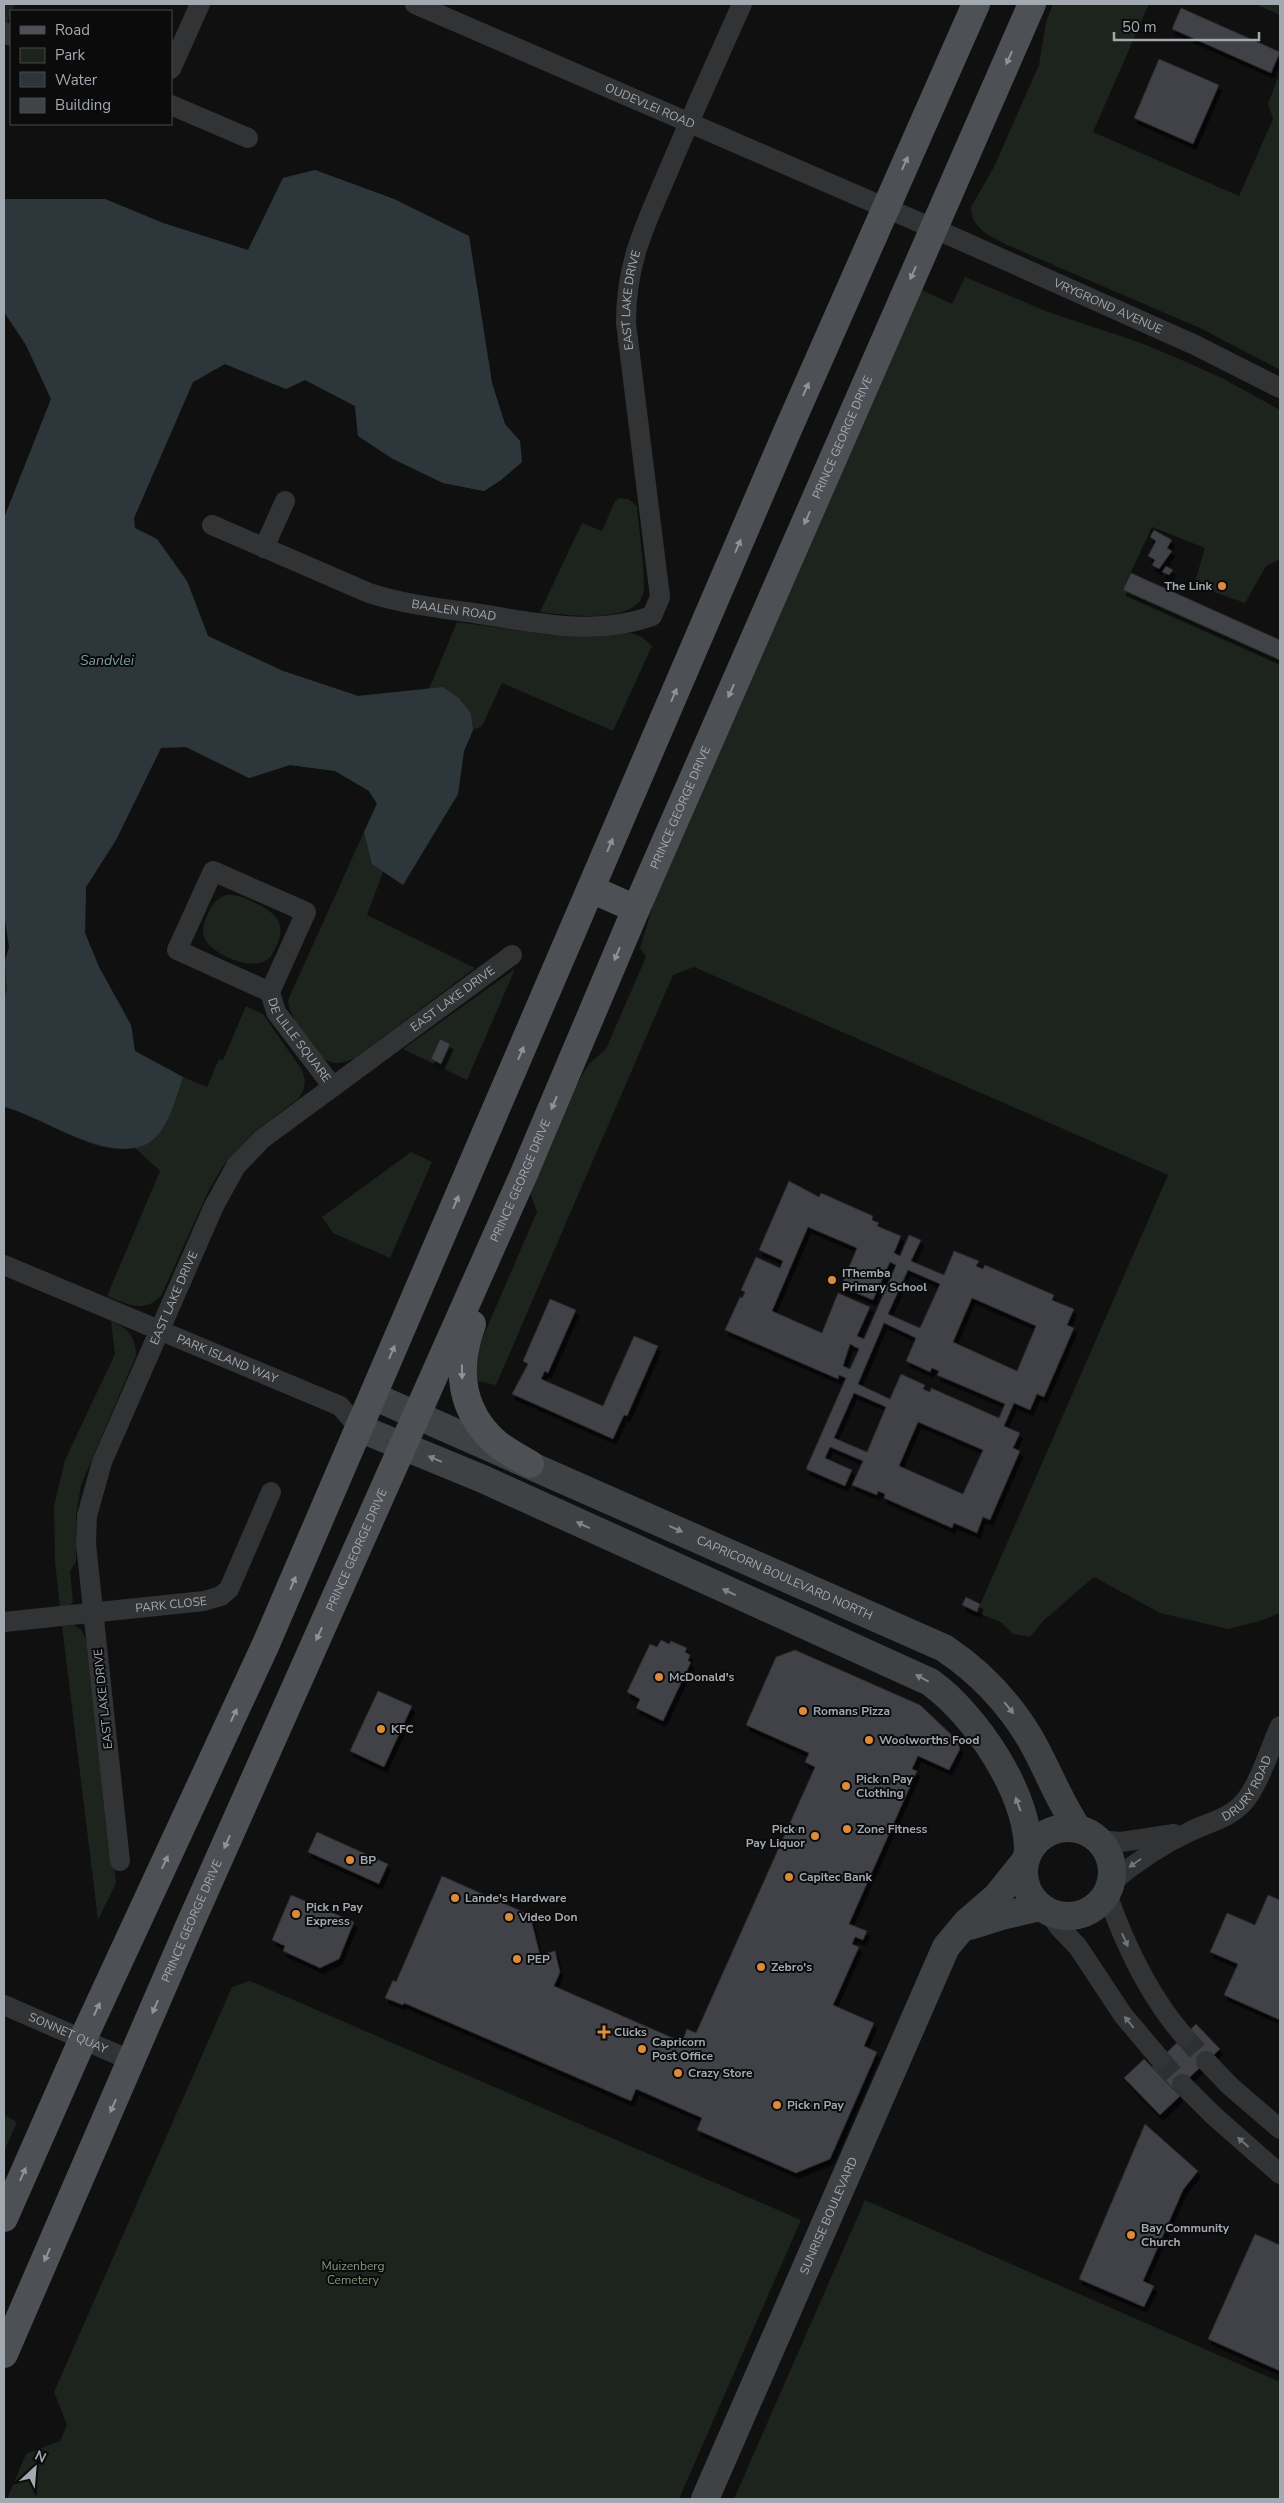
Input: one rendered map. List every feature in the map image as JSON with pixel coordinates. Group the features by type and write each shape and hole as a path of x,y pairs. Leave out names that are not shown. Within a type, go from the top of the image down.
{"main road":[{"path":"4,2218 82,2041 266,1644 786,434 976,4"},
{"name":"PRINCE GEORGE DRIVE","path":"4,2354 190,1924 523,1176 636,909 1032,4"},
{"path":"591,889 636,909"},
{"path":"523,1176 468,1335 461,1368 464,1393 479,1422 496,1442 530,1464"}],"street":[{"path":"172,67 200,4"},
{"name":"OUDEVLEI ROAD","path":"415,4 933,228"},
{"name":"EAST LAKE DRIVE","path":"652,616 660,597 627,332 626,291 634,253 688,123 742,4"},
{"path":"172,105 248,138"},
{"name":"VRYGROND AVENUE","path":"933,228 1195,345 1280,388"},
{"path":"264,548 286,501"},
{"name":"BAALEN ROAD","path":"212,525 369,593 396,602 558,626 588,627 640,621 652,616"},
{"name":"DE LILLE SQUARE","path":"270,992 177,950 213,871 306,912 270,992 276,1012 333,1087"},
{"name":"EAST LAKE DRIVE","path":"120,1861 86,1544 87,1516 92,1489 102,1462 214,1206 236,1166 262,1139 512,955"},
{"name":"PARK ISLAND WAY","path":"4,1265 340,1406 360,1428"},
{"path":"340,1406 373,1396"},
{"name":"CAPRICORN BOULEVARD NORTH","path":"373,1396 928,1640 961,1659 1010,1709 1030,1740 1063,1807 1088,1834"},
{"path":"360,1428 484,1479 930,1682 950,1698 977,1728 990,1747 1014,1796 1025,1825 1027,1856"},
{"name":"PARK CLOSE","path":"4,1622 204,1601 221,1596 229,1589 271,1492"},
{"name":"DRURY ROAD","path":"1109,1888 1138,1861 1191,1831 1232,1814 1245,1800 1280,1726"},
{"path":"1160,2059 1123,2015 1078,1947 1026,1886 1023,1871 1027,1856 1035,1842 1050,1832 1066,1828 1088,1834 1111,1859 1109,1888 1135,1962 1156,1998 1184,2036"},
{"name":"DRURY ROAD","path":"1088,1834 1136,1841 1191,1831"},
{"name":"SUNRISE BOULEVARD","path":"706,2499 946,1947 955,1934 997,1896 1027,1856"},
{"path":"955,1934 987,1920 1045,1910 1062,1917 1082,1914 1099,1905 1109,1888"},
{"name":"SONNET QUAY","path":"4,2006 132,2061"},
{"path":"1206,2061 1230,2086 1280,2129"},
{"path":"1182,2084 1213,2115 1280,2174"}],"green space":[{"path":"4,4 15,4 12,10 10,10 10,16 4,30"},
{"path":"1053,4 1149,4 1093,132 1239,196 1273,119 1268,104 1277,80 1280,79 1280,370 1202,329 1005,244 982,230 974,220 971,207 993,169 1039,65 1046,22"},
{"path":"1255,4 1280,4 1280,15"},
{"name":"Sandvlei","path":"315,170 394,199 469,236 492,383 505,424 520,441 522,462 501,480 484,491 443,483 393,459 358,436 355,406 305,380 286,389 225,364 193,382 134,518 135,528 157,539 187,581 208,636 283,671 358,696 429,689 457,622 551,635 598,636 630,633 642,637 652,646 613,731 502,683 482,726 473,730 464,751 458,794 403,885 383,872 367,915 475,968 355,1058 342,1063 328,1061 316,1051 297,1025 288,1000 377,803 369,791 335,771 290,765 249,778 186,747 161,748 116,840 86,887 85,933 99,967 131,1025 135,1052 207,1087 219,1059 223,1060 246,1006 263,1014 302,1070 305,1080 304,1089 298,1099 253,1133 223,1166 209,1190 161,1296 148,1305 135,1306 107,1296 160,1171 134,1147 119,1149 102,1147 4,1107 4,962 9,947 4,913 4,518 51,399 26,345 4,312 4,199 105,199 163,223 248,250 283,178"},
{"path":"965,277 1048,312 1139,342 1184,361 1224,379 1280,410 1280,559 1266,566 1245,603 1194,585 1205,548 1152,527 1123,589 1280,660 1280,1613 1260,1621 1228,1629 1160,1613 1094,1577 1043,1621 1030,1637 1013,1634 1002,1623 977,1612 1168,1175 694,967 673,975 496,1385 477,1381 476,1364 479,1346 537,1212 531,1195 533,1176 561,1111 588,1065 606,1049 646,957 640,948 661,878 918,288 952,304"},
{"path":"619,498 628,499 637,506 644,587 643,594 637,604 627,610 598,616 540,612 582,523 602,531 615,501"},
{"path":"226,895 248,899 265,908 277,919 281,931 279,939 271,956 265,961 257,964 236,961 217,951 205,939 203,932 205,920 217,900"},
{"path":"515,969 467,1080 403,1049"},
{"path":"411,1152 432,1162 390,1258 333,1233 322,1217"},
{"path":"111,1321 126,1330 133,1338 136,1356 81,1485 76,1516 76,1562 70,1571 73,1602 69,1606 60,1607 55,1561 54,1506 65,1460 115,1354"},
{"path":"74,1625 82,1631 87,1642 116,1883 98,1920 62,1626"},
{"name":"Muizenberg Cemetery","path":"250,1981 801,2220 679,2499 7,2499 26,2454 60,2441 67,2425 54,2392 232,1987"},
{"path":"4,2115 17,2122 4,2152"},
{"path":"865,2200 1280,2382 1280,2499 734,2499"}],"water":[{"name":"Sandvlei","path":"315,170 394,199 469,236 492,383 505,424 520,441 522,462 501,480 484,491 443,483 393,459 358,436 355,406 305,380 286,389 225,364 193,382 134,518 135,528 157,539 187,581 208,636 283,671 358,696 443,687 459,698 471,714 473,730 464,751 458,794 403,885 372,864 364,832 377,804 369,791 335,771 290,765 249,778 186,747 161,748 116,840 86,887 85,933 99,967 131,1025 135,1051 183,1077 175,1101 160,1133 154,1139 139,1147 120,1149 80,1138 4,1107 4,997 7,990 5,962 9,947 4,913 4,518 51,399 26,345 4,312 4,199 105,199 163,223 248,250 283,178"}],"building":[{"path":"1181,8 1280,52 1271,73 1172,29"},
{"path":"1159,59 1219,85 1193,144 1134,118"},
{"path":"1154,530 1172,540 1167,548 1172,551 1159,569 1152,565 1155,560 1148,556 1156,541 1150,537"},
{"path":"1166,566 1173,570 1169,575 1162,572"},
{"path":"1131,573 1280,640 1280,660 1123,590"},
{"path":"440,1039 450,1044 441,1064 431,1059"},
{"path":"789,1181 819,1197 821,1193 873,1216 872,1220 879,1223 877,1226 901,1236 894,1253 900,1256 909,1235 921,1240 911,1261 944,1275 954,1251 979,1261 976,1266 983,1269 985,1265 1054,1295 1052,1300 1074,1309 1067,1325 1074,1328 1044,1397 1037,1394 1030,1410 1014,1403 1004,1426 1020,1433 1013,1448 1020,1451 990,1520 983,1517 977,1533 954,1523 952,1528 884,1498 885,1494 878,1491 877,1495 852,1485 863,1461 830,1447 825,1458 852,1470 845,1486 806,1469 846,1378 839,1375 838,1379 725,1330 740,1297 742,1298 745,1292 741,1290 756,1257 780,1268 783,1261 759,1250","holes":["808,1227 857,1248 841,1286 849,1290 873,1300 890,1262 896,1265 864,1339 857,1336 870,1307 838,1293 822,1333 772,1311","908,1270 940,1284 920,1328 888,1314","972,1298 1036,1326 1017,1371 953,1342","884,1323 916,1338 906,1361 930,1372 932,1368 939,1371 937,1375 1005,1404 999,1418 931,1388 930,1392 923,1389 925,1385 901,1374 890,1399 858,1384","850,1344 859,1349 850,1369 843,1366","854,1393 886,1407 867,1452 834,1438","918,1422 983,1450 963,1494 899,1466"]},
{"path":"550,1299 576,1310 548,1373 545,1371 541,1379 603,1406 634,1336 658,1346 627,1416 624,1415 613,1439 512,1394 528,1364 523,1361"},
{"path":"966,1597 980,1604 977,1612 962,1605"},
{"name":"McDonald's","path":"661,1640 669,1644 671,1641 687,1648 685,1652 690,1655 688,1661 691,1662 663,1721 636,1708 640,1699 627,1692 650,1644 657,1647"},
{"path":"795,1650 920,1705 957,1740 960,1749 949,1770 918,1756 912,1769 917,1771 849,1924 867,1931 863,1940 855,1937 852,1944 859,1947 833,2005 874,2023 864,2046 877,2052 830,2159 796,2173 697,2130 702,2118 636,2089 631,2101 404,2003 403,2005 385,1998 393,1980 396,1982 442,1876 530,1915 540,1955 555,1951 560,1972 554,1986 682,2042 687,2029 696,2033 815,1767 805,1762 809,1753 746,1725 776,1657"},
{"name":"KFC","path":"378,1691 412,1706 384,1767 350,1751"},
{"path":"317,1832 388,1864 379,1884 308,1852"},
{"path":"291,1895 354,1922 339,1959 320,1968 283,1951 285,1946 272,1940"},
{"path":"1268,1895 1280,1900 1280,2020 1224,1995 1238,1964 1210,1952 1227,1913 1255,1925"},
{"path":"1196,2024 1220,2049 1175,2091 1152,2067"},
{"path":"1144,2059 1180,2096 1160,2115 1124,2078"},
{"name":"Bay Community Church","path":"1145,2124 1198,2171 1183,2190 1143,2281 1154,2286 1144,2307 1079,2279"},
{"path":"1255,2234 1280,2245 1280,2371 1208,2339"}],"tunnel":[{"path":"1184,2036 1206,2061"},
{"path":"1160,2059 1182,2084"}],"place":[{"name":"The Link","path":"1222,586"},
{"name":"IThemba Primary School","path":"832,1280"},
{"name":"McDonald's","path":"659,1677"},
{"name":"Romans Pizza","path":"803,1711"},
{"name":"KFC","path":"381,1729"},
{"name":"Woolworths Food","path":"869,1740"},
{"name":"Pick n Pay Clothing","path":"846,1786"},
{"name":"Zone Fitness","path":"847,1829"},
{"name":"Pick n Pay Liquor","path":"815,1836"},
{"name":"BP","path":"350,1860"},
{"name":"Capitec Bank","path":"789,1877"},
{"name":"Lande's Hardware","path":"455,1898"},
{"name":"Pick n Pay Express","path":"296,1914"},
{"name":"Video Don","path":"509,1917"},
{"name":"PEP","path":"517,1959"},
{"name":"Zebro's","path":"761,1967"},
{"name":"Clicks","path":"604,2032"},
{"name":"Capricorn Post Office","path":"642,2049"},
{"name":"Crazy Store","path":"678,2073"},
{"name":"Pick n Pay","path":"777,2105"},
{"name":"Bay Community Church","path":"1131,2235"}]}
